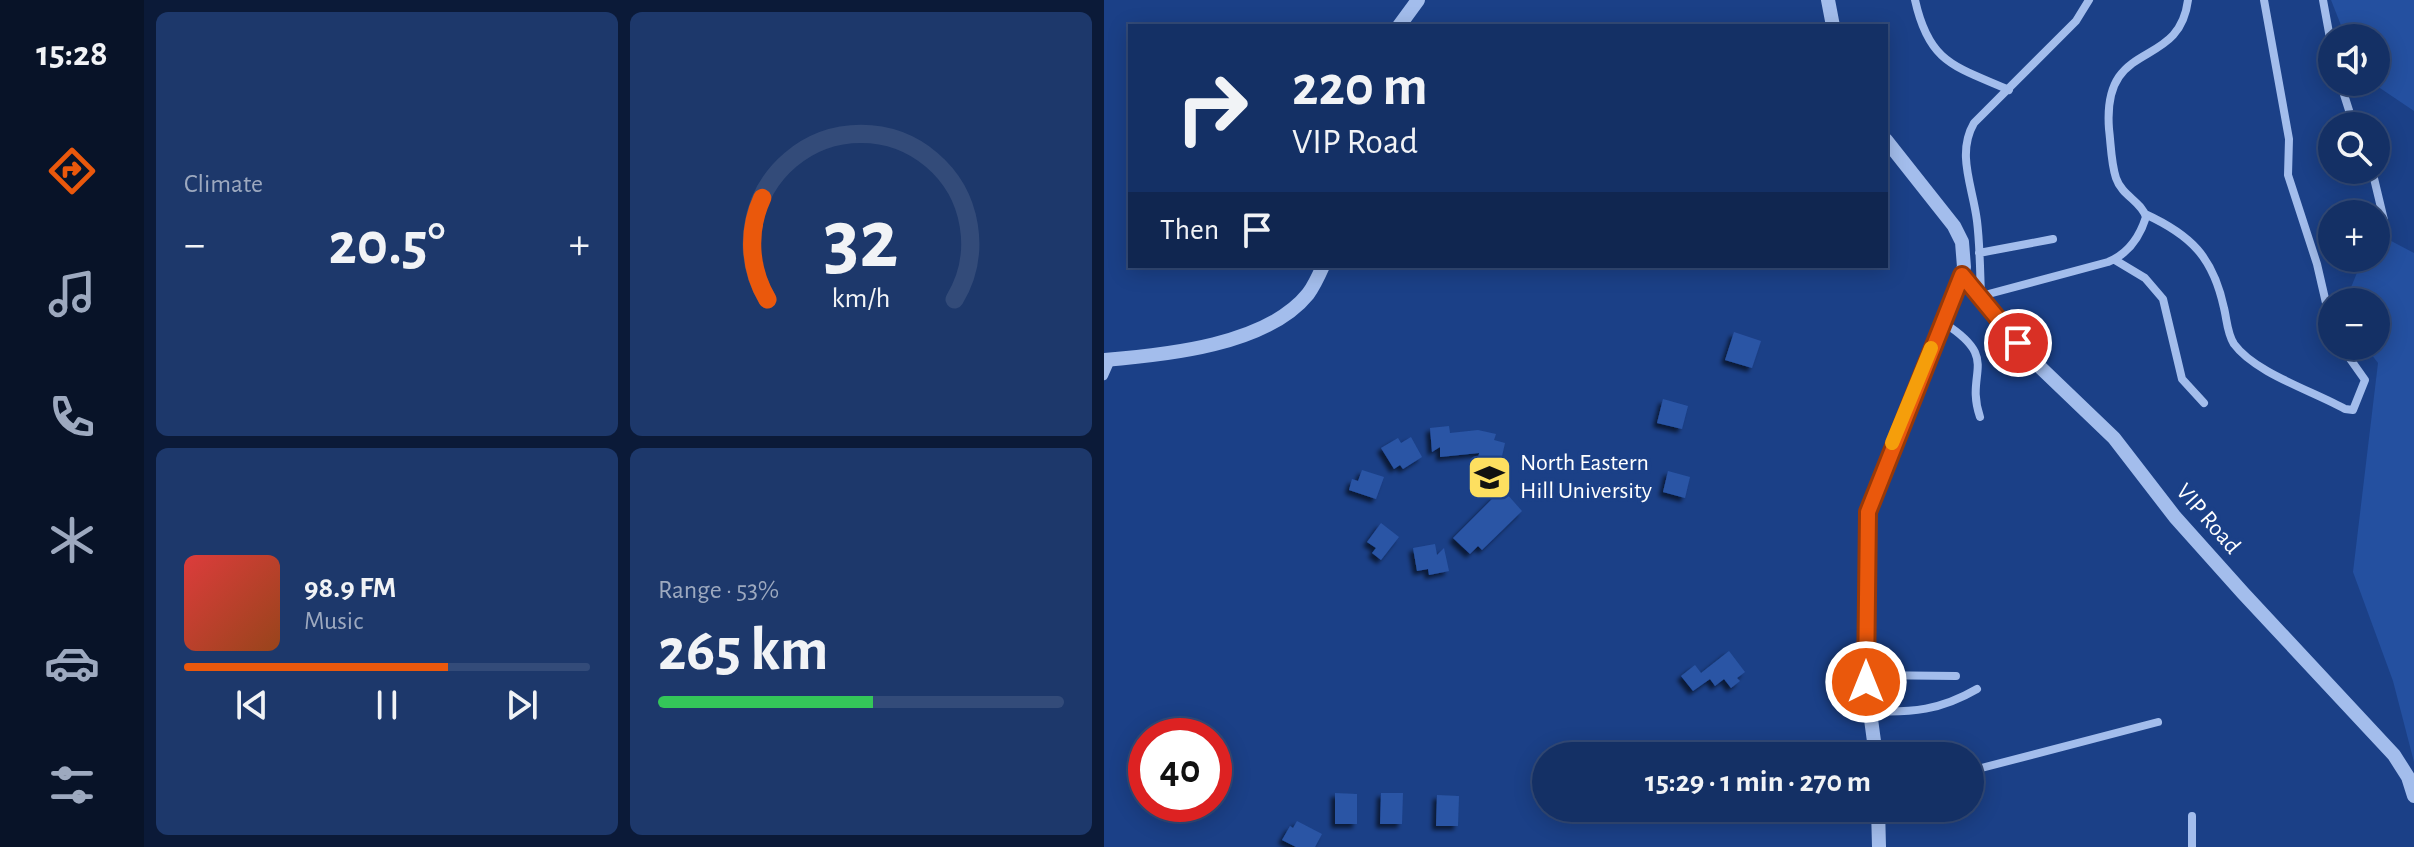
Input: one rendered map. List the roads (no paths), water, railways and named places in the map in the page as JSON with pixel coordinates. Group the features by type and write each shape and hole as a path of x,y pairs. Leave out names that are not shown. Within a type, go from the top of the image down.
{"street":[{"path":"1400,24 1418,0"},
{"path":"1828,0 1833,24"},
{"path":"1915,0 1933,48 1957,67 2009,90"},
{"path":"2089,0 2076,21 1974,123 1966,137 1981,296 2115,260 2138,237 2145,214"},
{"path":"2188,0 2178,30 2162,46 2124,69 2113,82 2109,98 2111,149 2117,182 2145,214 2185,234 2207,261 2219,287 2228,332 2244,355 2345,409 2353,410 2365,380 2351,360"},
{"path":"2264,0 2289,139 2288,175 2323,288"},
{"path":"2323,0 2327,24"},
{"path":"1874,742 1865,675 1868,512 1920,374 1962,275 1964,253 1954,226 1888,143"},
{"path":"1979,253 2053,239"},
{"path":"2115,260 2145,278 2163,299 2182,379 2204,403"},
{"path":"1104,376 1107,360 1194,347 1259,330 1308,293 1322,268"},
{"name":"VIP Road","path":"1962,275 2041,368 2114,438 2185,528 2394,755 2408,777 2414,796"},
{"path":"1944,323 1966,338 1977,357 1980,367 1975,404 1980,417"},
{"path":"1865,675 1956,676"},
{"path":"1870,711 1919,712 1938,708 1977,689"},
{"path":"1984,767 2158,722"},
{"path":"2192,816 2192,847"},
{"path":"1878,822 1879,847"}],"place":[{"name":"North Eastern Hill University","path":"1489,477"}]}
